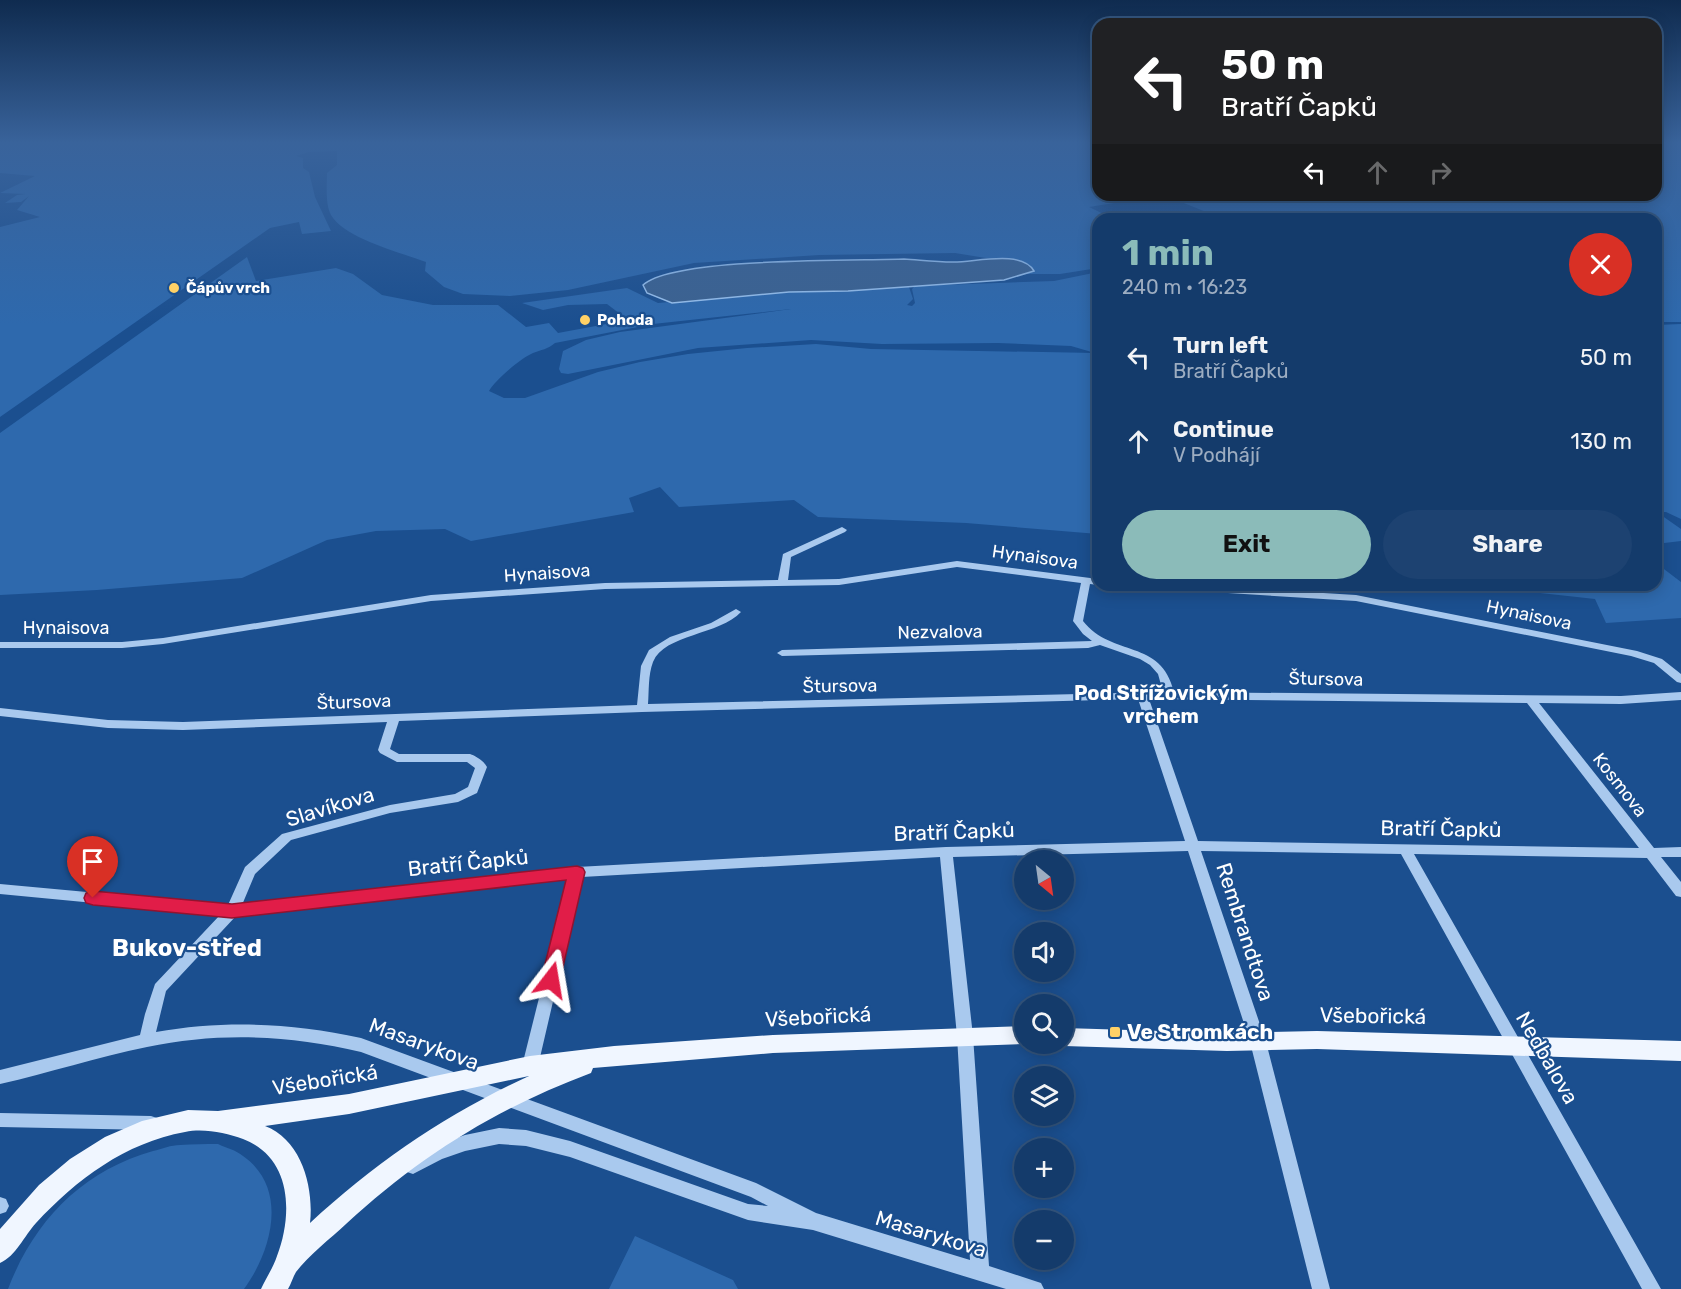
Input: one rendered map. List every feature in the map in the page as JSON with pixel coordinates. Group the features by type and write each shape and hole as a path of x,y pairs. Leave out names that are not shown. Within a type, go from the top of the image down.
{"main road":[{"name":"Všebořická","path":"220,1121 349,1104 530,1066 614,1056 773,1044 1014,1035"},
{"name":"Všebořická","path":"1074,1037 1258,1042 1317,1040 1681,1051"},
{"name":"Všebořická","path":"287,1264 352,1200 429,1140 508,1094 614,1056"},
{"path":"0,1250 29,1210 69,1173 123,1141 176,1123 220,1121 251,1129 268,1139 285,1157 294,1173 299,1191 296,1236 287,1264 274,1289"}],"street":[{"path":"783,583 786,556 842,531"},
{"name":"Hynaisova","path":"0,645 122,645 163,641 431,598 605,586 839,582 957,564 1092,582"},
{"name":"Nezvalova","path":"1086,581 1078,621 1085,633 1100,642 1154,663 1164,674 1169,695"},
{"name":"Hynaisova","path":"1244,591 1356,598 1633,653 1658,661 1681,680"},
{"path":"642,708 648,660 652,652 662,645 721,625 736,612"},
{"name":"Nezvalova","path":"782,653 1088,645 1100,642"},
{"name":"Štursova","path":"0,712 108,724 183,726 642,708 1169,695 1531,700 1621,700 1681,696"},
{"name":"Rembrandtova","path":"1143,697 1258,1042 1321,1289"},
{"name":"Kosmova","path":"1531,700 1681,892"},
{"name":"Slavíkova","path":"147,1040 160,988 232,911 250,872 287,837 390,809 458,798 473,790 481,767 470,758 397,758 384,750 394,718"},
{"name":"Bratří Čapků","path":"0,889 232,911 577,872 946,852 1193,846 1651,854 1681,852"},
{"name":"Nedbalova","path":"1405,849 1652,1289"},
{"path":"946,852 966,1036 980,1272"},
{"path":"530,1066 577,872"},
{"name":"Masarykova","path":"0,1077 147,1040 189,1033 261,1028 327,1036 361,1045 756,1191 813,1221"},
{"path":"0,1120 176,1123"},
{"name":"Masarykova","path":"352,1200 437,1153 465,1143 499,1136 526,1138 570,1149 748,1212 813,1221 1035,1289"}],"shaded area":[{"path":"23,203 318,203 331,231 302,234 299,222 270,228 0,417 0,227 40,217 17,210"},
{"path":"328,203 1113,203 1089,207 1102,213 1092,213 1092,269 1060,274 1026,274 1034,271 1018,260 992,259 955,253 819,255 694,263 568,290 510,296 463,294 444,287 425,271 426,262 360,238 338,224 331,215"},
{"path":"1184,203 1681,203 1681,322 1662,322 1662,213 1209,213"},
{"path":"247,257 256,281 336,268 353,274 382,295 433,305 498,305 526,327 549,323 558,333 628,320 607,304 568,305 543,310 522,303 627,288 658,303 789,292 909,287 913,299 907,305 912,306 915,303 912,289 915,286 1054,281 1092,273 1092,352 1071,346 998,343 882,344 811,340 698,348 568,374 561,373 559,369 563,351 586,340 620,332 791,309 653,324 555,343 522,360 502,375 489,391 504,398 525,398 598,372 640,362 747,348 816,344 871,349 1092,353 1092,534 966,523 818,517 794,500 679,507 660,487 629,498 634,512 471,541 445,529 376,531 327,540 242,578 97,590 0,595 0,433"},
{"path":"904,259 952,262 1019,260 1028,264 1034,271 1004,280 848,291 789,292 672,303 647,293 643,285 661,276 690,269 726,265"},
{"path":"1681,324 1681,519 1662,512 1662,325"},
{"path":"1662,516 1681,529 1681,541 1662,543"},
{"path":"1662,568 1681,582 1681,618 1606,623 1595,599 1531,592 1662,591"},
{"path":"218,1144 240,1154 257,1169 266,1185 271,1202 268,1239 254,1274 244,1289 8,1289 19,1264 47,1221 64,1202 104,1171 127,1160 170,1146"},
{"path":"635,1236 733,1280 738,1289 609,1289"}],"place":[{"name":"Čápův vrch","path":"174,288"},
{"name":"Pohoda","path":"585,320"},
{"name":"Ve Stromkách","path":"1115,1032"}],"district":[{"name":"Pod Střížovickým vrchem","path":"1161,704"},
{"name":"Bukov-střed","path":"187,948"}],"route":[{"path":"93,898 232,911 577,872 551,980"}]}
